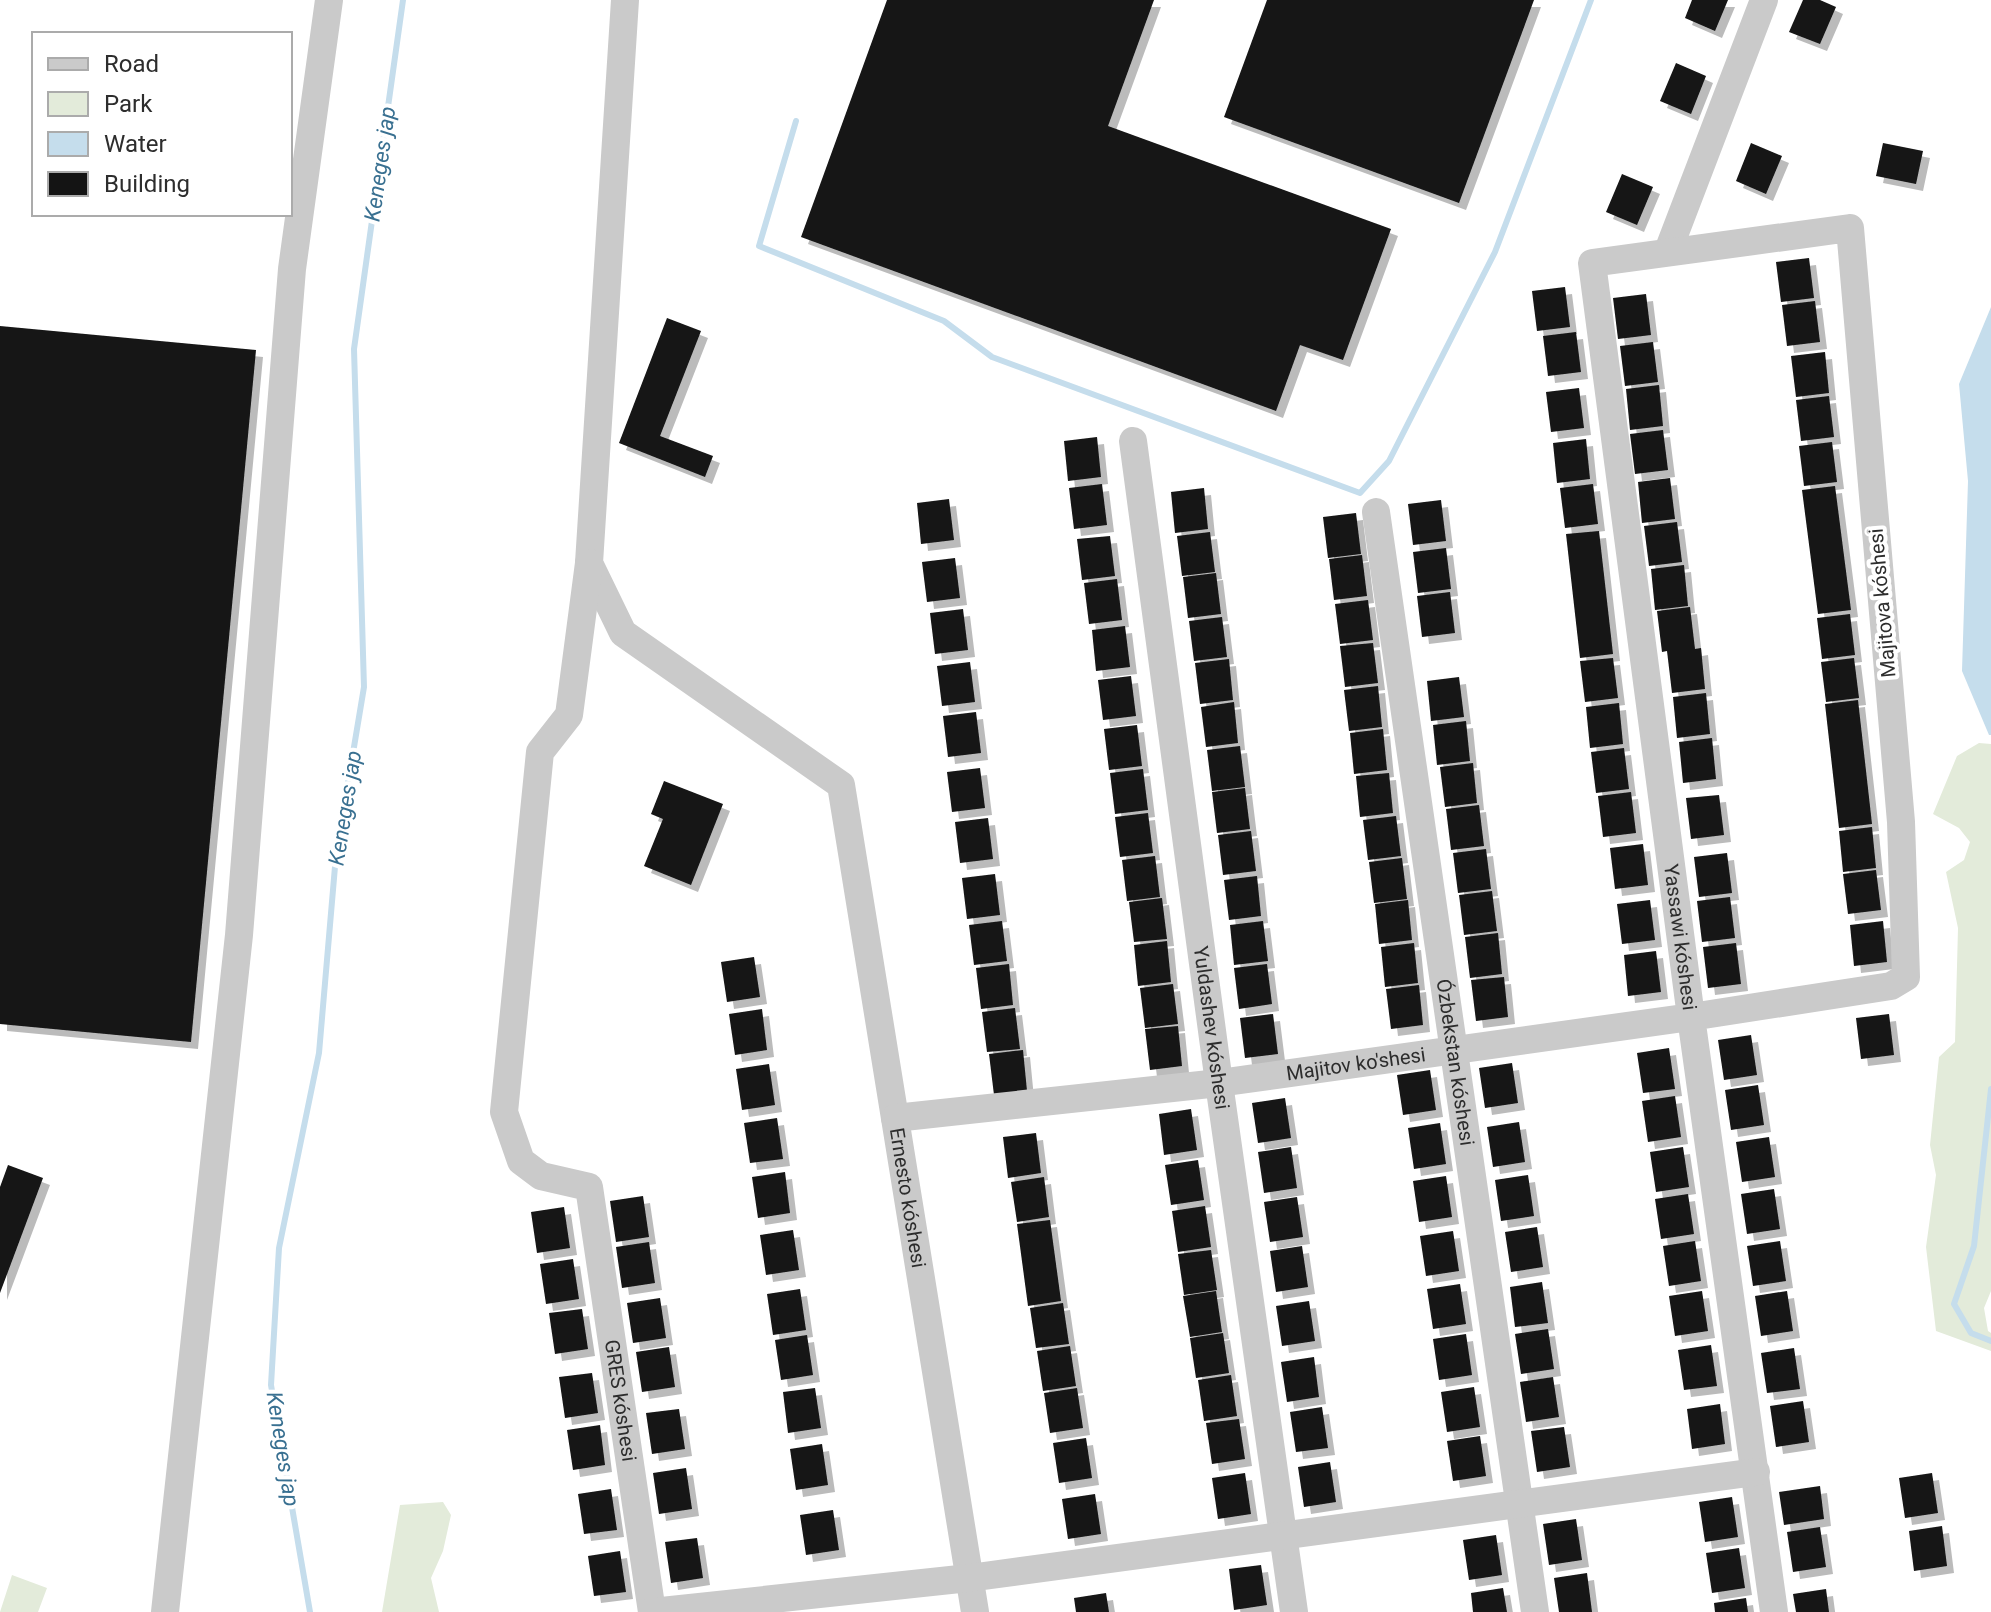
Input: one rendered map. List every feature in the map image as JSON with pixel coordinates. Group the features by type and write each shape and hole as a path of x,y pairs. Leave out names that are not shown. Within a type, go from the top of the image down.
{"street":[{"path":"165,1612 239,935 292,269 329,0"},
{"path":"589,563 625,0"},
{"path":"1668,251 1764,0"},
{"name":"Majitova kóshesi","path":"1668,251 1850,228 1901,822 1906,977"},
{"name":"Yassawi kóshesi","path":"1668,251 1592,263 1691,1017 1774,1612"},
{"name":"Yuldashev kóshesi","path":"1133,441 1294,1612"},
{"name":"Ózbekstan kóshesi","path":"1376,512 1535,1612"},
{"name":"Ernesto kóshesi","path":"589,563 623,633 841,785 975,1612"},
{"name":"GRES kóshesi","path":"589,563 569,715 540,752 504,1112 521,1161 541,1176 589,1187 652,1612"},
{"name":"Majitov ko'shesi","path":"895,1118 1219,1083 1453,1051 1891,986 1906,977"},
{"path":"652,1612 969,1578 1756,1472"}],"green space":[{"path":"1979,743 1991,744 1991,1291 1984,1308 1991,1333 1991,1351 1936,1331 1926,1247 1936,1175 1930,1145 1939,1057 1955,1042 1958,928 1946,872 1964,860 1970,842 1959,828 1933,814 1957,756"},
{"path":"443,1502 451,1515 443,1551 431,1578 439,1612 382,1612 400,1505"},
{"path":"12,1575 47,1588 38,1612 0,1612"}],"water":[{"path":"1991,307 1989,735 1962,671 1968,481 1959,384"}],"building":[{"path":"887,0 1154,0 1108,126 1391,229 1343,360 1300,345 1276,411 801,237"},
{"path":"1267,0 1534,0 1459,203 1224,117"},
{"path":"1692,0 1728,0 1715,31 1685,18"},
{"path":"1803,0 1820,0 1836,7 1820,44 1789,32"},
{"path":"1676,63 1706,76 1691,114 1660,101"},
{"path":"1751,143 1782,156 1766,194 1736,181"},
{"path":"1883,143 1923,151 1916,184 1876,176"},
{"path":"1622,174 1653,187 1637,225 1606,212"},
{"path":"1809,258 1814,298 1781,302 1776,262"},
{"path":"1565,287 1570,327 1537,331 1532,291"},
{"path":"1646,294 1651,335 1618,339 1613,298"},
{"path":"1815,301 1820,342 1787,346 1782,305"},
{"path":"667,318 701,331 660,436 713,456 705,477 619,443"},
{"path":"0,326 256,350 191,1042 0,1024"},
{"path":"1576,332 1581,372 1548,376 1543,336"},
{"path":"1653,342 1658,382 1625,386 1620,346"},
{"path":"1825,352 1829,393 1796,397 1791,356"},
{"path":"1659,385 1663,426 1630,430 1626,389"},
{"path":"1579,388 1584,428 1551,432 1546,392"},
{"path":"1829,396 1834,437 1801,441 1796,400"},
{"path":"1663,430 1668,470 1635,474 1630,434"},
{"path":"1097,437 1101,477 1068,481 1064,441"},
{"path":"1586,439 1590,479 1557,483 1553,443"},
{"path":"1832,442 1837,482 1804,486 1799,446"},
{"path":"1670,478 1675,519 1642,523 1638,482"},
{"path":"1102,484 1107,525 1074,529 1069,488"},
{"path":"1593,484 1598,524 1565,528 1560,488"},
{"path":"1835,486 1851,610 1818,614 1802,490"},
{"path":"1204,488 1208,529 1175,533 1171,492"},
{"path":"949,499 954,540 921,544 917,503"},
{"path":"1441,500 1446,541 1413,545 1408,504"},
{"path":"1356,513 1361,554 1328,558 1323,517"},
{"path":"1677,522 1682,562 1649,566 1644,526"},
{"path":"1599,531 1613,654 1580,658 1566,534"},
{"path":"1210,532 1215,572 1182,576 1177,536"},
{"path":"1110,536 1115,576 1082,580 1077,539"},
{"path":"1446,548 1451,589 1418,593 1413,552"},
{"path":"1362,555 1367,596 1334,600 1329,559"},
{"path":"955,558 960,598 927,602 922,562"},
{"path":"1684,565 1688,606 1655,610 1651,569"},
{"path":"1216,573 1221,614 1188,618 1183,577"},
{"path":"1117,579 1122,620 1089,624 1084,583"},
{"path":"1450,592 1455,633 1422,637 1417,596"},
{"path":"1368,600 1373,640 1340,644 1335,604"},
{"path":"1690,607 1695,649 1701,648 1705,689 1672,693 1667,651 1662,652 1657,611"},
{"path":"963,609 968,650 935,654 930,613"},
{"path":"1850,614 1855,655 1822,659 1817,618"},
{"path":"1222,617 1227,657 1194,661 1189,621"},
{"path":"1125,626 1130,667 1096,671 1092,630"},
{"path":"1373,643 1378,683 1345,687 1340,646"},
{"path":"1613,658 1618,698 1585,702 1580,661"},
{"path":"1854,658 1859,698 1826,702 1821,662"},
{"path":"1229,659 1233,700 1200,704 1195,663"},
{"path":"970,662 975,702 942,706 937,666"},
{"path":"1131,676 1136,716 1103,720 1098,680"},
{"path":"1459,677 1464,717 1431,721 1427,681"},
{"path":"1378,686 1382,727 1349,731 1344,690"},
{"path":"1706,693 1710,734 1677,738 1673,697"},
{"path":"1858,700 1872,824 1839,828 1825,704"},
{"path":"1234,702 1238,743 1206,747 1201,707"},
{"path":"1619,703 1623,744 1590,748 1586,707"},
{"path":"976,712 981,753 948,757 943,716"},
{"path":"1466,721 1470,761 1437,765 1433,725"},
{"path":"1137,725 1142,766 1109,770 1104,729"},
{"path":"1383,729 1387,770 1354,774 1350,733"},
{"path":"1712,738 1716,779 1683,783 1679,742"},
{"path":"1240,746 1245,787 1212,791 1207,750"},
{"path":"1624,748 1629,789 1596,793 1591,752"},
{"path":"1473,763 1477,803 1445,807 1440,767"},
{"path":"980,768 985,808 952,812 947,772"},
{"path":"1143,769 1148,810 1115,814 1110,773"},
{"path":"1389,773 1393,813 1360,817 1356,776"},
{"path":"664,781 723,804 691,885 644,866 663,819 651,814"},
{"path":"1245,788 1250,829 1217,833 1212,792"},
{"path":"1631,792 1636,833 1603,837 1598,796"},
{"path":"1719,795 1724,835 1691,839 1686,798"},
{"path":"1479,805 1484,846 1451,850 1446,809"},
{"path":"1148,813 1153,853 1120,857 1115,817"},
{"path":"1396,816 1401,856 1368,860 1363,820"},
{"path":"988,818 993,859 960,863 955,822"},
{"path":"1872,827 1876,868 1843,872 1839,831"},
{"path":"1251,831 1256,871 1223,875 1218,835"},
{"path":"1643,844 1648,885 1615,889 1610,848"},
{"path":"1486,849 1491,889 1458,893 1453,853"},
{"path":"1727,853 1732,893 1699,897 1694,857"},
{"path":"1155,856 1160,897 1127,901 1122,860"},
{"path":"1402,858 1407,899 1374,903 1369,862"},
{"path":"1876,870 1881,910 1848,914 1843,874"},
{"path":"995,874 1000,915 967,919 962,878"},
{"path":"1257,876 1261,916 1229,920 1224,880"},
{"path":"1492,891 1497,931 1464,935 1459,895"},
{"path":"1730,897 1735,938 1702,942 1697,901"},
{"path":"1162,898 1167,939 1134,942 1129,902"},
{"path":"1408,900 1412,940 1379,944 1375,904"},
{"path":"1650,900 1655,940 1622,944 1617,904"},
{"path":"1002,921 1007,961 974,965 969,925"},
{"path":"1263,921 1268,961 1234,965 1230,925"},
{"path":"1883,921 1887,962 1854,966 1850,925"},
{"path":"1498,933 1502,974 1470,978 1465,937"},
{"path":"1167,941 1171,982 1138,986 1134,945"},
{"path":"1414,943 1418,983 1385,987 1381,947"},
{"path":"1736,943 1741,984 1708,988 1703,947"},
{"path":"1656,951 1661,992 1628,996 1624,955"},
{"path":"754,957 760,997 727,1002 721,962"},
{"path":"1009,964 1013,1005 981,1009 976,968"},
{"path":"1267,964 1272,1004 1239,1009 1234,968"},
{"path":"1504,977 1508,1017 1476,1021 1471,980"},
{"path":"1173,984 1178,1024 1145,1028 1140,988"},
{"path":"1419,985 1423,1025 1391,1029 1386,989"},
{"path":"1015,1008 1020,1049 987,1052 982,1012"},
{"path":"762,1009 767,1050 735,1055 729,1014"},
{"path":"1273,1014 1278,1054 1245,1058 1240,1018"},
{"path":"1889,1014 1894,1055 1861,1059 1856,1018"},
{"path":"1178,1026 1182,1066 1150,1070 1145,1029"},
{"path":"1751,1035 1757,1075 1724,1080 1718,1040"},
{"path":"1669,1048 1675,1089 1643,1093 1637,1053"},
{"path":"1023,1050 1027,1091 994,1095 989,1054"},
{"path":"1512,1063 1518,1103 1485,1108 1479,1068"},
{"path":"769,1064 775,1105 742,1110 736,1069"},
{"path":"1430,1070 1436,1110 1403,1115 1397,1075"},
{"path":"1758,1085 1764,1125 1731,1130 1725,1090"},
{"path":"1675,1096 1681,1137 1648,1142 1642,1101"},
{"path":"1285,1098 1291,1138 1258,1143 1252,1103"},
{"path":"1191,1109 1197,1150 1164,1155 1159,1114"},
{"path":"777,1118 783,1159 750,1163 744,1123"},
{"path":"1519,1122 1525,1162 1493,1167 1487,1127"},
{"path":"1440,1123 1446,1164 1414,1169 1408,1128"},
{"path":"1036,1133 1041,1173 1008,1178 1003,1137"},
{"path":"1769,1137 1775,1177 1742,1182 1736,1142"},
{"path":"1291,1147 1297,1188 1264,1193 1258,1152"},
{"path":"1683,1147 1689,1187 1656,1192 1650,1152"},
{"path":"1198,1160 1204,1200 1171,1205 1165,1165"},
{"path":"8,1165 43,1178 0,1293 0,1187"},
{"path":"785,1172 790,1213 758,1218 752,1177"},
{"path":"1528,1175 1534,1216 1501,1221 1495,1180"},
{"path":"1446,1176 1452,1217 1419,1222 1413,1181"},
{"path":"1044,1177 1049,1217 1017,1222 1011,1182"},
{"path":"1774,1189 1780,1229 1747,1234 1741,1194"},
{"path":"1688,1194 1694,1234 1661,1239 1655,1199"},
{"path":"643,1196 649,1237 616,1242 610,1201"},
{"path":"1297,1197 1303,1237 1270,1242 1264,1202"},
{"path":"1205,1206 1211,1247 1178,1252 1172,1211"},
{"path":"564,1207 570,1248 537,1253 531,1212"},
{"path":"1050,1220 1061,1301 1028,1306 1017,1224"},
{"path":"1537,1227 1543,1267 1511,1272 1505,1232"},
{"path":"793,1230 799,1270 766,1275 760,1235"},
{"path":"1453,1231 1459,1271 1426,1276 1420,1236"},
{"path":"1695,1241 1701,1281 1669,1286 1663,1246"},
{"path":"1780,1241 1786,1281 1753,1286 1747,1246"},
{"path":"649,1242 655,1283 622,1288 616,1247"},
{"path":"1302,1246 1308,1287 1276,1292 1270,1251"},
{"path":"1211,1250 1217,1290 1184,1295 1178,1254"},
{"path":"573,1259 579,1299 546,1304 540,1264"},
{"path":"1542,1282 1548,1323 1515,1327 1510,1287"},
{"path":"1460,1284 1466,1324 1433,1329 1427,1289"},
{"path":"800,1289 806,1330 773,1335 767,1294"},
{"path":"1216,1291 1222,1332 1190,1337 1183,1296"},
{"path":"1702,1291 1708,1331 1675,1336 1669,1296"},
{"path":"1787,1291 1793,1331 1761,1336 1755,1296"},
{"path":"660,1298 666,1338 633,1343 627,1303"},
{"path":"1309,1301 1315,1341 1282,1346 1276,1306"},
{"path":"1063,1303 1069,1344 1036,1348 1030,1308"},
{"path":"582,1309 588,1349 555,1354 549,1313"},
{"path":"1548,1329 1554,1369 1521,1374 1515,1334"},
{"path":"1223,1333 1229,1373 1196,1378 1190,1338"},
{"path":"1466,1334 1472,1375 1439,1380 1433,1339"},
{"path":"807,1335 813,1375 781,1380 775,1340"},
{"path":"1711,1345 1717,1386 1684,1390 1678,1350"},
{"path":"1070,1346 1076,1386 1043,1391 1037,1351"},
{"path":"669,1347 675,1387 642,1392 636,1352"},
{"path":"1794,1348 1800,1389 1767,1393 1761,1353"},
{"path":"1314,1357 1319,1397 1287,1402 1281,1362"},
{"path":"592,1373 598,1413 565,1418 559,1377"},
{"path":"1231,1375 1237,1416 1204,1421 1198,1380"},
{"path":"1553,1377 1559,1417 1526,1422 1520,1382"},
{"path":"1474,1387 1480,1427 1447,1432 1441,1392"},
{"path":"815,1388 821,1428 788,1433 783,1392"},
{"path":"1077,1388 1083,1428 1050,1433 1044,1393"},
{"path":"1803,1401 1809,1442 1776,1447 1770,1406"},
{"path":"1720,1404 1725,1444 1692,1449 1687,1409"},
{"path":"1322,1407 1328,1448 1296,1452 1290,1412"},
{"path":"679,1409 685,1449 652,1454 646,1413"},
{"path":"1239,1419 1245,1459 1212,1464 1206,1423"},
{"path":"600,1425 605,1465 573,1470 567,1430"},
{"path":"1564,1427 1570,1467 1537,1472 1531,1431"},
{"path":"1480,1436 1486,1476 1453,1481 1447,1441"},
{"path":"1086,1438 1092,1478 1059,1483 1053,1443"},
{"path":"822,1444 828,1485 796,1490 790,1449"},
{"path":"1330,1462 1336,1502 1304,1507 1298,1467"},
{"path":"686,1468 692,1509 659,1514 653,1473"},
{"path":"1245,1473 1251,1514 1218,1519 1212,1478"},
{"path":"1932,1473 1938,1513 1905,1518 1899,1478"},
{"path":"1820,1486 1824,1519 1784,1525 1779,1492"},
{"path":"611,1489 617,1530 584,1534 578,1494"},
{"path":"1095,1494 1101,1534 1068,1539 1062,1499"},
{"path":"1732,1497 1738,1537 1705,1542 1699,1502"},
{"path":"833,1510 839,1550 806,1555 800,1515"},
{"path":"1576,1519 1582,1560 1549,1565 1543,1524"},
{"path":"1942,1526 1947,1566 1914,1571 1909,1531"},
{"path":"1820,1527 1826,1567 1793,1572 1787,1532"},
{"path":"1496,1535 1502,1575 1469,1580 1463,1540"},
{"path":"697,1538 703,1578 671,1583 665,1542"},
{"path":"1739,1548 1745,1588 1712,1593 1706,1553"},
{"path":"620,1551 626,1592 594,1596 588,1556"},
{"path":"1261,1565 1267,1605 1234,1610 1229,1569"},
{"path":"1587,1573 1592,1612 1559,1612 1554,1578"},
{"path":"1503,1588 1507,1612 1473,1612 1471,1593"},
{"path":"1826,1589 1829,1612 1796,1612 1793,1594"},
{"path":"1106,1593 1109,1612 1076,1612 1074,1598"},
{"path":"1746,1598 1748,1612 1715,1612 1714,1603"}],"waterway":[{"name":"Keneges jap","path":"310,1612 271,1385 279,1248 319,1053 336,855 364,687 354,349 403,0"},
{"path":"796,121 759,246 944,321 992,357 1360,493 1389,461 1495,252 1591,0"},
{"path":"1991,1089 1974,1246 1954,1304 1971,1333 1991,1341"}]}
